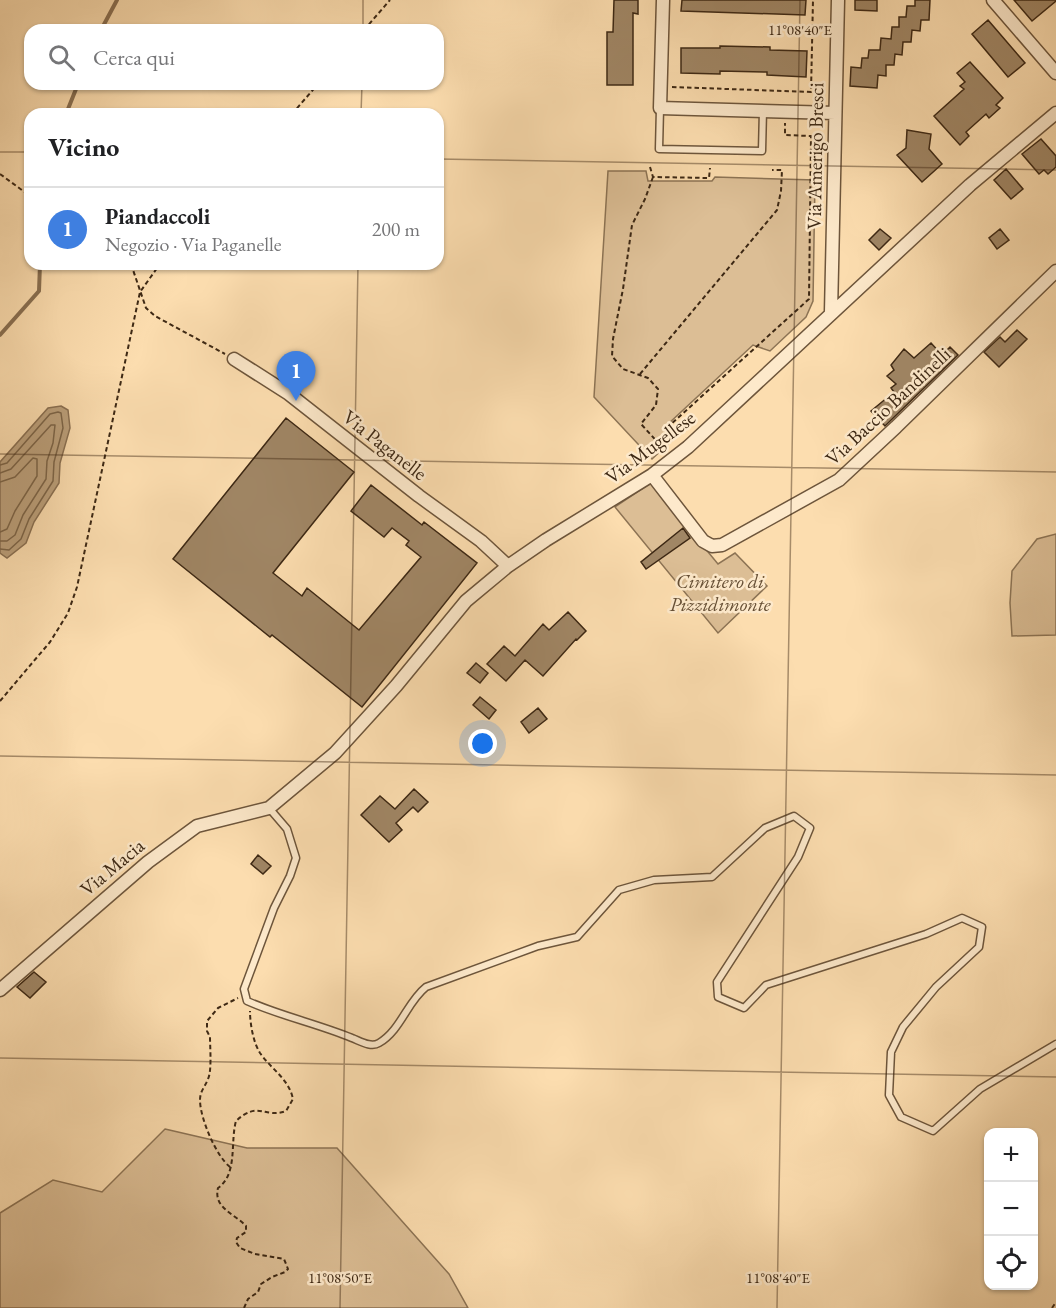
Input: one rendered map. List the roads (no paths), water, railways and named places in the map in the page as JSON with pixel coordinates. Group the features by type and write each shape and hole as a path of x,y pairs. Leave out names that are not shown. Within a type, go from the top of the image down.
{"street":[{"path":"663,0 660,108 836,112"},
{"name":"Via Amerigo Bresci","path":"831,312 838,0"},
{"path":"993,0 1056,73"},
{"name":"Via Mugellese","path":"268,808 335,753 396,686 466,602 508,566 652,475 688,447 970,185 1056,113"},
{"name":"Via Baccio Bandinelli","path":"652,475 704,541 712,546 722,545 839,480 1056,271"},
{"name":"Via Paganelle","path":"234,359 289,394 419,496 482,541 508,566"},
{"name":"Via Macia","path":"0,990 148,862 197,826 268,808"}],"lane":[{"path":"660,108 659,149 762,151 763,110"},
{"path":"268,808 287,829 296,858 274,908 244,989 247,1001 324,1026 368,1044 378,1043 397,1027 418,994 426,987 538,946 577,937 619,890 654,880 712,878 765,828 794,816 810,828 798,856 717,981 718,997 744,1008 766,985 926,934 962,918 982,927 979,947 936,987 903,1027 891,1052 889,1095 901,1117 933,1131 980,1089 1056,1044"}],"water":[{"path":"61,406 68,410 70,428 60,463 59,483 34,522 26,543 7,558 0,553 0,462 48,408"}],"waterway":[{"path":"104,24 117,0"},
{"path":"68,108 76,90"},
{"path":"0,335 39,291 40,270"}],"place":[{"name":"Piandaccoli","path":"296,401"}],"park label":[{"name":"Cimitero di Pizzidimonte","path":"720,592"}]}
